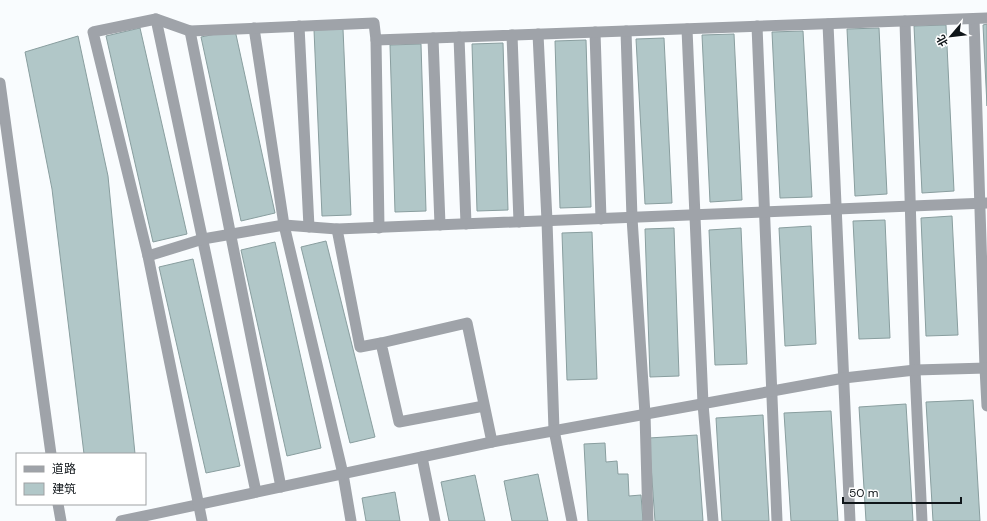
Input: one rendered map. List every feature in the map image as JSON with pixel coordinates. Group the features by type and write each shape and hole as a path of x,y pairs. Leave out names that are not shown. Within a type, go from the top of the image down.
{"street":[{"path":"376,40 987,18"},
{"path":"156,19 256,492"},
{"path":"202,521 148,256 93,32 156,19 190,31 374,23 376,40 379,228"},
{"path":"974,19 983,203 987,406"},
{"path":"905,21 915,370 922,521"},
{"path":"828,24 850,521"},
{"path":"299,26 309,227"},
{"path":"757,26 777,521"},
{"path":"254,28 284,224 342,474 351,521"},
{"path":"687,29 703,404 713,521"},
{"path":"190,31 281,487"},
{"path":"626,31 632,218 645,414 648,521"},
{"path":"595,32 601,219"},
{"path":"538,34 547,221 554,430 572,521"},
{"path":"512,35 519,222"},
{"path":"459,37 466,224"},
{"path":"433,38 440,225"},
{"path":"0,83 51,453"},
{"path":"148,256 203,239 284,224 337,229 379,228 983,203"},
{"path":"337,229 360,347 467,323 492,442"},
{"path":"381,343 399,422 484,406"},
{"path":"121,521 492,442 844,378 915,370 986,368"},
{"path":"422,457 435,521"},
{"path":"58,505 61,521"}],"building":[{"path":"987,24 987,106 983,25"},
{"path":"946,25 954,191 922,193 914,26"},
{"path":"140,28 187,234 153,242 106,36"},
{"path":"879,28 887,194 855,196 847,29"},
{"path":"343,29 351,215 322,216 314,30"},
{"path":"235,30 275,213 241,221 201,37"},
{"path":"803,31 812,197 780,198 772,32"},
{"path":"734,34 742,200 710,202 702,35"},
{"path":"78,36 108,176 135,453 84,453 52,189 25,52"},
{"path":"664,38 672,203 645,204 636,39"},
{"path":"586,40 591,207 560,208 555,41"},
{"path":"503,43 508,210 477,211 472,44"},
{"path":"421,44 426,211 395,212 390,45"},
{"path":"952,216 958,335 926,336 921,218"},
{"path":"885,220 890,338 859,339 853,221"},
{"path":"811,226 816,344 785,346 779,228"},
{"path":"674,228 679,376 650,377 645,229"},
{"path":"741,228 747,364 715,365 709,230"},
{"path":"592,232 597,379 567,380 562,233"},
{"path":"326,241 375,437 350,443 301,247"},
{"path":"275,242 321,448 287,456 241,250"},
{"path":"193,259 240,466 206,473 159,267"},
{"path":"973,400 980,521 933,521 926,402"},
{"path":"906,404 913,521 866,521 859,407"},
{"path":"831,411 838,521 791,521 784,413"},
{"path":"763,415 769,521 722,521 716,418"},
{"path":"697,435 703,521 655,521 649,438"},
{"path":"605,443 606,462 617,461 618,474 628,474 629,496 641,495 643,521 588,521 584,444"},
{"path":"538,474 548,521 512,521 504,481"},
{"path":"475,475 485,521 449,521 441,482"},
{"path":"395,492 400,521 366,521 362,498"}]}
